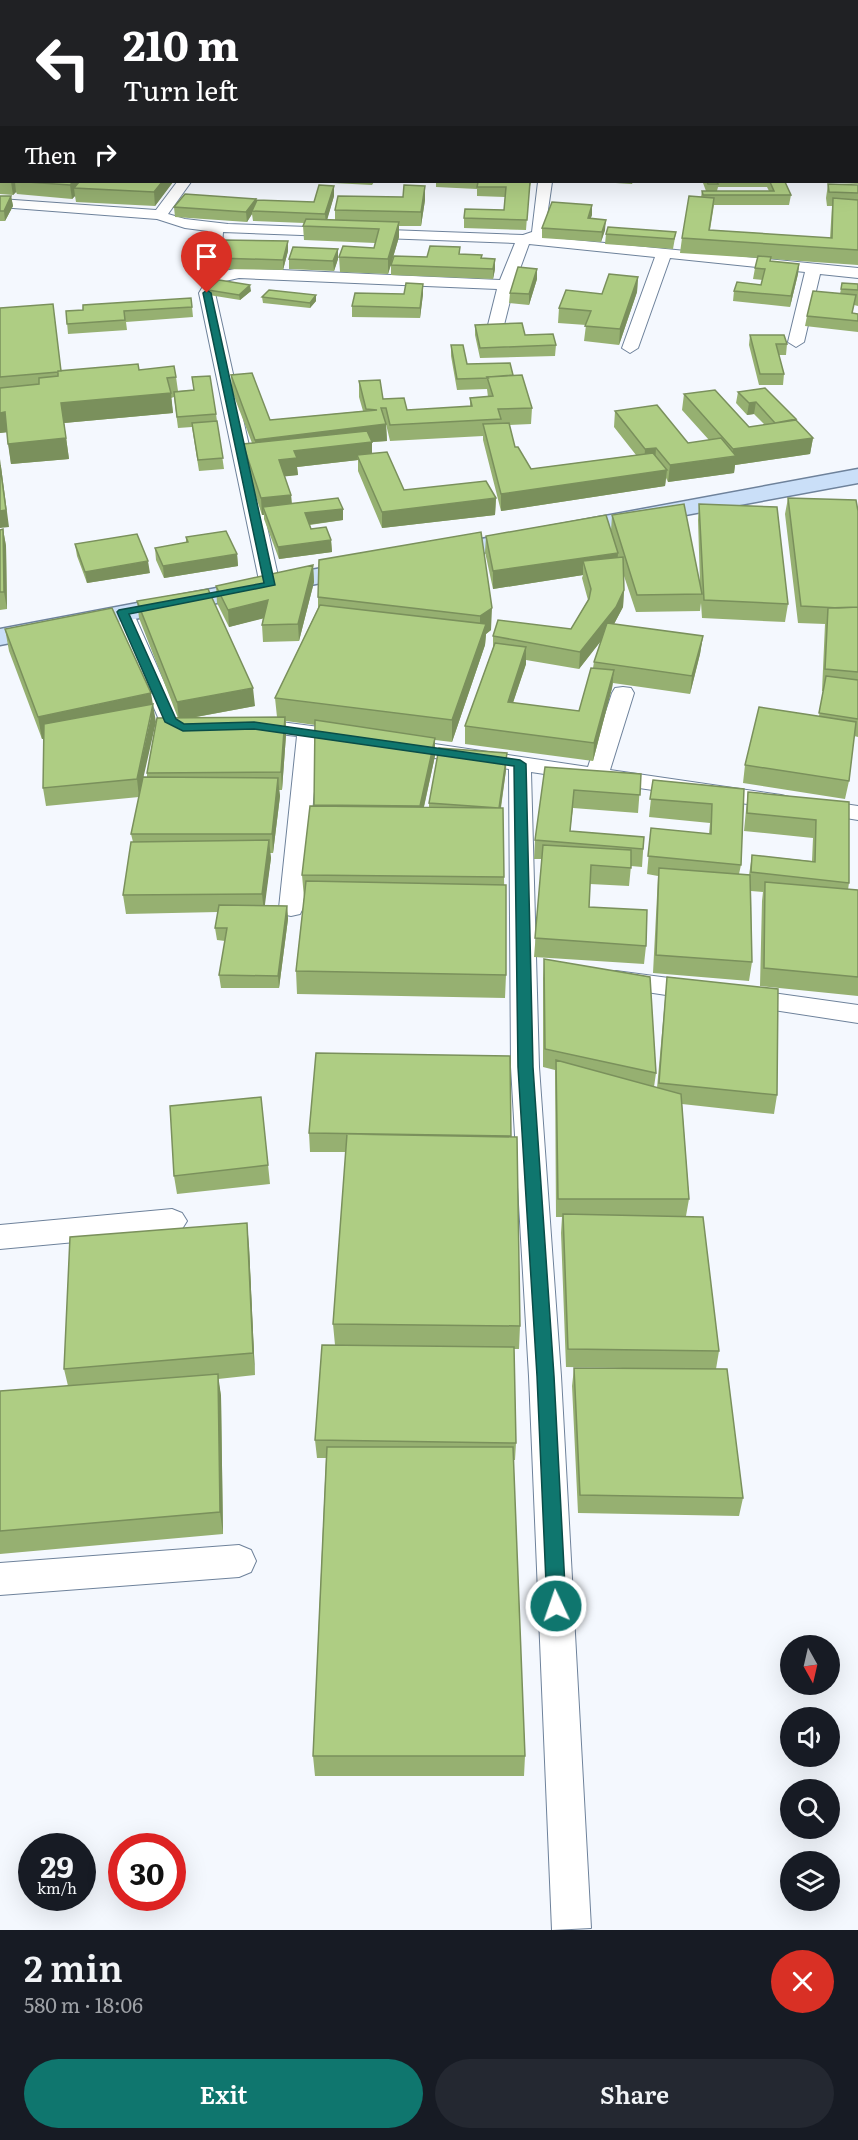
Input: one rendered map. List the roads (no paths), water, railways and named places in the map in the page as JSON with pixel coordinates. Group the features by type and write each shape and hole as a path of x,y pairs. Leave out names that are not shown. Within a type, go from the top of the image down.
{"street":[{"path":"160,215 183,183"},
{"path":"524,239 539,234 545,183"},
{"path":"0,203 160,215 166,220 284,231 302,229 524,239 858,273"},
{"path":"216,226 212,282 207,293 270,585"},
{"path":"495,328 506,285 524,239"},
{"path":"630,348 664,253"},
{"path":"796,342 814,268"},
{"path":"212,282 223,274 240,273 506,285"},
{"path":"0,637 123,612 858,476"},
{"path":"765,495 835,505"},
{"path":"123,612 171,722 183,727 254,725 309,731 858,813"},
{"path":"597,775 623,693"},
{"path":"291,908 309,731"},
{"path":"520,764 535,968 525,1067 545,1376 572,1928"},
{"path":"593,976 858,1014"},
{"path":"0,1237 172,1221"},
{"path":"0,1579 239,1561"}]}
